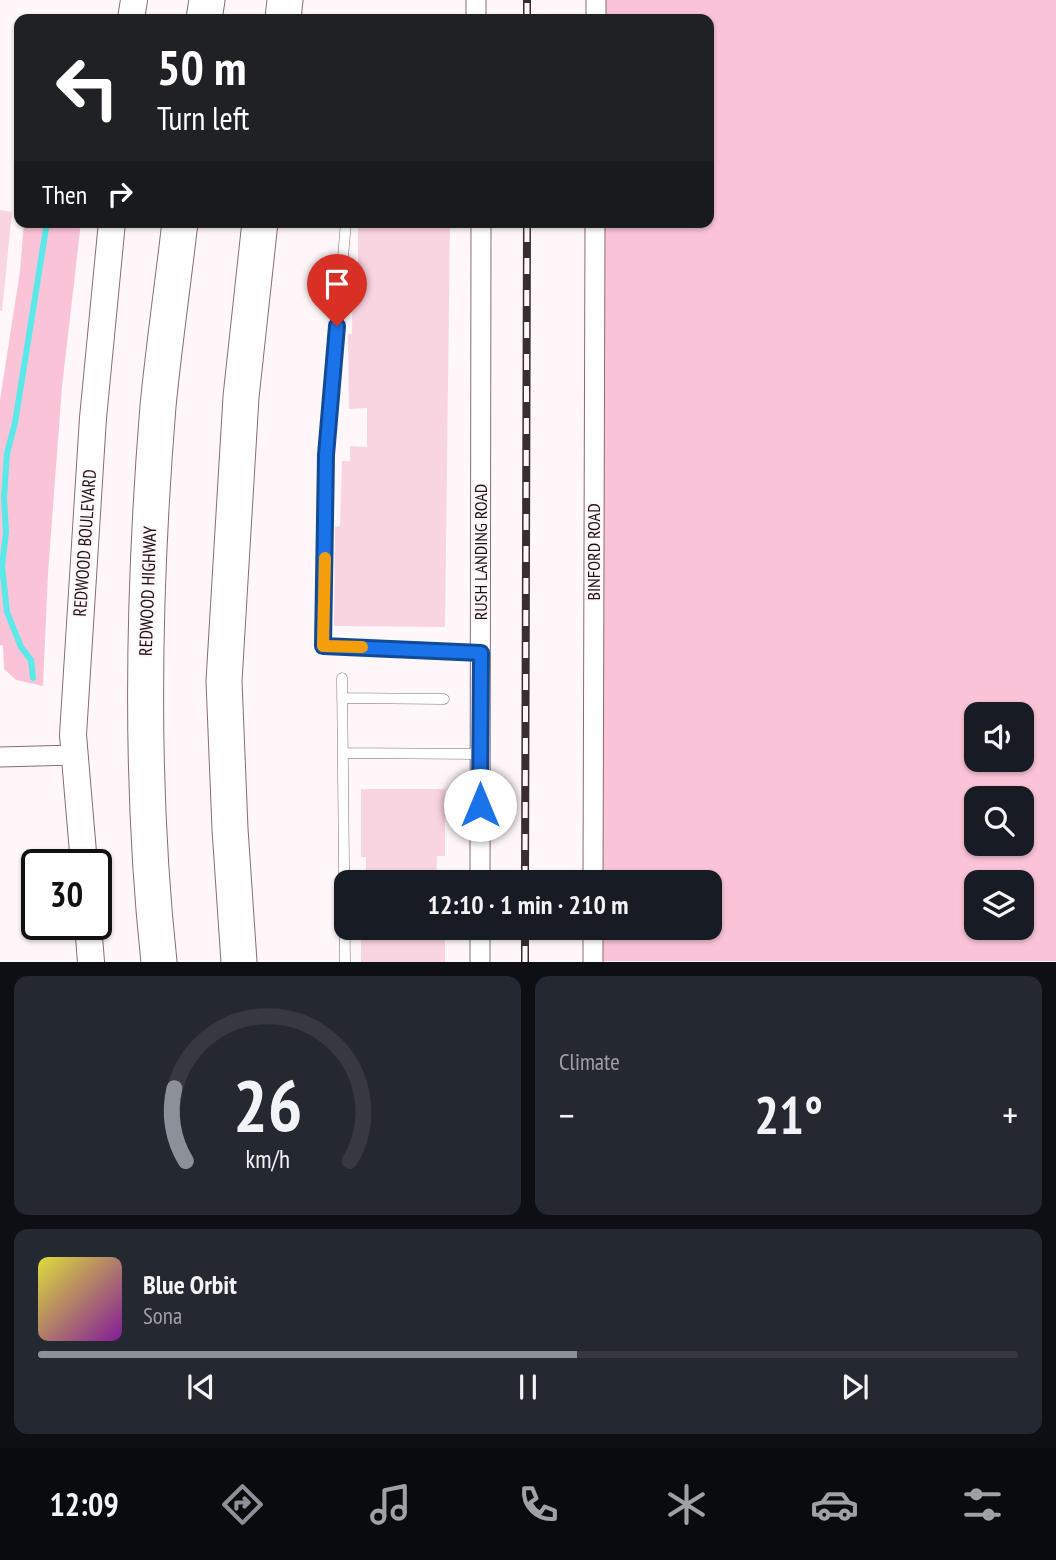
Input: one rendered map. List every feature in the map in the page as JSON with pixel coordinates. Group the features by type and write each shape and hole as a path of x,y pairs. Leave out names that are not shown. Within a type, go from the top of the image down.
{"highway":[{"name":"REDWOOD HIGHWAY","path":"159,961 149,845 144,684 148,540 159,404 179,228"},
{"path":"239,961 224,681 241,397 259,228"}],"street":[{"name":"REDWOOD BOULEVARD","path":"83,849 73,735 93,418 111,228"},
{"name":"RUSH LANDING ROAD","path":"480,870 481,228"},
{"name":"BINFORD ROAD","path":"593,870 595,228"},
{"path":"0,757 75,755"},
{"path":"90,940 92,961"},
{"path":"480,940 480,961"},
{"path":"593,940 593,961"}],"lane":[{"path":"345,228 326,455 323,646 481,653"},
{"path":"342,678 345,961"},
{"path":"342,698 444,699"},
{"path":"343,753 480,754"}],"shaded area":[{"path":"595,0 1056,0 1056,961 601,961 601,940 722,940 722,870 601,870 595,228 714,228 714,14 595,14"},
{"path":"24,228 80,228 62,387 48,573 43,686 16,680 4,669 3,646 0,645 0,400 20,271"}],"building":[{"path":"0,210 12,212 2,311 0,311"},
{"path":"358,228 450,228 445,627 334,626 335,527 340,526 342,461 350,461 350,446 367,447 367,408 349,409 348,334 352,334 353,273 358,273"},
{"path":"361,789 445,789 445,856 437,856 436,870 366,870 366,857 361,857"},
{"path":"361,940 445,940 445,962 361,962"}],"waterway":[{"path":"33,678 31,660 21,647 7,612 2,566 6,532 4,498 7,453 15,423 46,228"}],"railway":[{"path":"527,0 527,14"},
{"path":"525,870 527,228"},
{"path":"525,940 525,962"}],"slow traffic":[{"path":"325,558 323,646 362,647"}],"route":[{"path":"337,326 326,455 323,646 481,653 480,805"}]}
